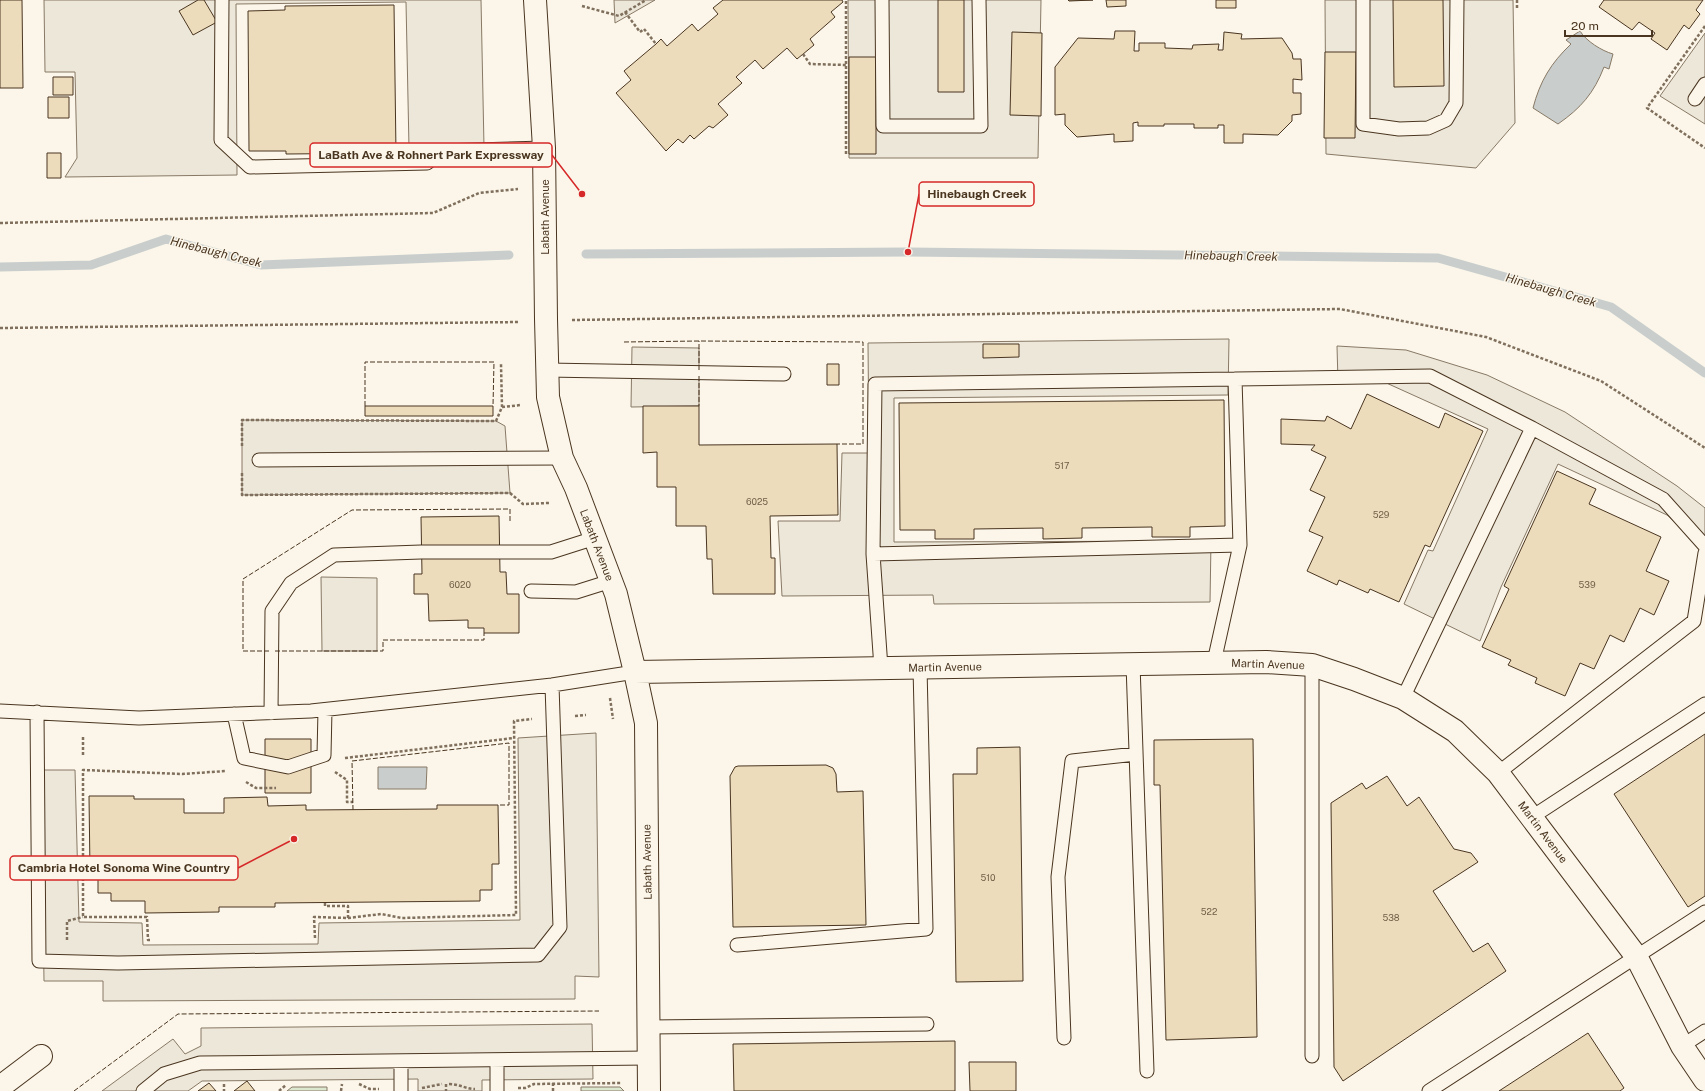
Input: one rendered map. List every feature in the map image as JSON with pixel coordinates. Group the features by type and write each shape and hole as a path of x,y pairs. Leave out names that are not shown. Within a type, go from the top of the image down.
{"street":[{"name":"Labath Avenue","path":"535,0 544,148 545,293 548,397 562,458 576,488 616,594 636,672 646,724 649,1091"},
{"name":"Martin Avenue","path":"636,672 1266,662 1312,666 1354,678 1403,698 1456,731 1498,773 1636,956 1682,1046 1705,1080"},
{"path":"0,1087 41,1056"}],"lane":[{"path":"222,0 221,140 250,167 427,163 441,151 544,148"},
{"path":"882,0 883,126 981,126 979,0"},
{"path":"1363,0 1363,124 1400,129 1428,128 1446,120 1456,103 1457,0"},
{"path":"1694,99 1705,84"},
{"path":"547,370 784,374"},
{"path":"881,668 873,554 875,384 1430,376 1532,428 1663,499 1705,546"},
{"path":"1214,662 1240,545 1235,379"},
{"path":"1403,698 1532,428"},
{"path":"259,460 562,458"},
{"path":"271,713 272,611 291,583 334,555 421,552 551,552 595,538"},
{"path":"873,554 1240,545"},
{"path":"1498,773 1694,621 1705,553"},
{"path":"531,592 576,592 611,581"},
{"path":"1133,664 1148,1071"},
{"path":"1312,666 1312,1056"},
{"path":"737,945 926,929 920,667"},
{"path":"0,710 139,718 325,710 552,685 636,672"},
{"path":"37,712 39,961 118,963 538,955 560,927 552,685"},
{"path":"1532,817 1705,704"},
{"path":"234,714 244,758 288,766 324,755 325,710"},
{"path":"1064,1038 1058,877 1072,761 1136,754"},
{"path":"1429,1091 1705,912"},
{"path":"649,1027 927,1024"},
{"path":"1682,1046 1705,1031"},
{"path":"143,1091 164,1074 200,1063 649,1058"},
{"path":"496,1090 497,1060"},
{"path":"401,1061 401,1090"}],"path":[{"path":"582,6 620,16 646,0"},
{"path":"846,0 846,154"},
{"path":"1517,0 1517,10"},
{"path":"625,12 640,32 644,29 656,44"},
{"path":"803,54 810,64 846,65"},
{"path":"0,223 433,214 479,193 518,189"},
{"path":"0,328 512,322 546,319 628,320 1340,309 1486,337 1601,381 1705,448"},
{"path":"502,407 521,405"},
{"path":"314,938 314,917 348,918 381,914 402,918 516,915 514,738 339,758"},
{"path":"156,940 148,940 147,917 84,917 83,770 182,774 228,771"},
{"path":"332,770 346,780 346,802 353,802"},
{"path":"245,782 256,788 283,788"},
{"path":"325,903 325,906 348,906 348,918"},
{"path":"553,1083 553,1091"},
{"path":"352,1084 358,1084 370,1089 401,1090 428,1088 439,1084 458,1084 468,1089 496,1090 525,1088 534,1084 627,1083"},
{"path":"279,1091 287,1084"},
{"path":"341,1091 342,1084 347,1084"},
{"path":"446,1084 446,1091"}],"green space":[{"path":"292,1087 327,1087 327,1091 287,1091"},
{"path":"581,1087 620,1087 624,1091 581,1091"}],"shaded area":[{"path":"44,0 481,0 484,147 409,148 406,2 236,4 237,175 65,177 77,158 75,72 45,72"},
{"path":"614,0 655,0 615,23"},
{"path":"848,0 1041,0 1038,158 849,158"},
{"path":"1325,0 1513,0 1515,123 1476,168 1326,154"},
{"path":"1580,31 1595,45 1604,51 1613,54 1609,69 1604,67 1596,85 1586,99 1580,106 1558,124 1533,108 1539,89 1547,73 1552,65 1571,44 1566,40"},
{"path":"1705,33 1705,124 1660,96"},
{"path":"1229,339 1228,395 894,398 894,542 1211,541 1210,602 934,604 933,595 782,596 778,521 840,521 842,453 869,453 868,343"},
{"path":"1337,346 1406,350 1487,375 1565,412 1677,486 1705,508 1705,549 1667,515 1558,464 1501,587 1480,641 1404,604 1428,550 1433,551 1488,429 1382,381 1338,382"},
{"path":"632,347 699,348 699,406 631,407"},
{"path":"242,420 496,421 505,426 510,493 242,495"},
{"path":"321,577 377,578 377,651 322,651"},
{"path":"596,733 599,977 575,976 575,999 103,1001 103,981 44,981 41,770 75,770 79,922 142,923 143,945 318,944 319,923 520,920 518,738"},
{"path":"378,767 427,767 426,789 378,789"},
{"path":"592,1024 593,1079 482,1080 482,1091 418,1091 418,1079 202,1081 188,1091 102,1091 173,1039 185,1054 201,1046 201,1028"}],"building":[{"path":"0,0 22,0 23,88 0,88"},
{"path":"198,0 204,0 217,22 193,35 179,11"},
{"path":"723,0 842,0 843,2 831,12 835,17 810,39 814,45 797,59 787,48 763,69 755,60 736,77 742,83 718,104 728,115 713,128 709,126 694,139 690,135 683,143 678,139 666,151 616,93 631,80 624,71 661,39 667,46 692,24 698,31 718,14 713,8"},
{"path":"938,0 964,0 964,92 938,92"},
{"path":"1068,0 1093,0 1069,1"},
{"path":"1106,0 1126,0 1126,6 1107,7"},
{"path":"1216,0 1236,0 1236,8 1216,8"},
{"path":"1393,0 1443,0 1444,86 1394,87"},
{"path":"1604,0 1703,0 1696,10 1700,14 1689,29 1684,25 1667,50 1651,39 1655,33 1639,22 1632,30 1599,7"},
{"path":"394,5 396,153 286,154 286,151 249,151 248,11 285,10 285,6"},
{"path":"1115,31 1135,31 1134,51 1139,51 1139,43 1165,43 1165,48 1192,49 1193,45 1219,44 1218,50 1223,50 1224,32 1242,34 1241,39 1282,38 1292,53 1293,59 1301,59 1302,80 1293,79 1293,93 1301,93 1301,114 1292,115 1292,121 1278,135 1243,134 1243,143 1224,143 1224,125 1218,125 1218,128 1194,128 1194,124 1138,126 1138,122 1133,123 1133,141 1114,142 1114,134 1077,137 1065,125 1065,114 1055,115 1055,67 1078,38 1114,39"},
{"path":"1012,32 1042,33 1041,116 1010,115"},
{"path":"1325,52 1356,52 1355,138 1324,138"},
{"path":"849,57 876,57 876,154 849,154"},
{"path":"53,77 73,77 73,95 53,95"},
{"path":"48,97 69,97 69,118 48,118"},
{"path":"47,153 61,153 61,178 47,178"},
{"path":"983,344 1019,344 1019,357 983,358"},
{"path":"827,364 839,364 839,385 827,385"},
{"path":"1367,394 1439,428 1445,413 1483,431 1430,547 1425,545 1399,602 1370,589 1368,593 1339,580 1337,585 1307,571 1323,537 1309,531 1325,497 1310,490 1326,457 1311,450 1315,445 1281,444 1281,419 1325,421 1327,416 1351,429"},
{"path":"1224,400 1225,526 1190,527 1190,537 1152,537 1152,527 1082,528 1082,538 1043,539 1043,528 974,529 974,539 935,539 935,530 900,530 899,403"},
{"path":"365,406 493,406 493,416 365,416"},
{"path":"643,406 699,406 699,445 837,444 838,515 770,516 771,558 775,558 775,594 713,594 712,559 707,559 706,526 676,526 676,487 657,487 657,452 643,453"},
{"path":"1557,471 1596,489 1589,504 1661,537 1646,571 1669,581 1654,615 1640,608 1624,642 1610,635 1594,669 1580,663 1565,696 1535,683 1537,678 1508,665 1511,660 1482,647 1509,589 1504,586"},
{"path":"499,516 500,572 506,572 507,594 519,594 519,633 484,633 484,628 468,628 468,620 429,621 428,594 414,594 414,574 422,574 421,517"},
{"path":"1705,734 1705,896 1688,907 1614,794"},
{"path":"265,739 311,739 311,793 265,793"},
{"path":"1253,739 1257,1037 1166,1040 1160,785 1154,785 1154,740"},
{"path":"1020,747 1023,981 956,982 953,774 977,774 977,748"},
{"path":"826,765 833,768 836,774 837,792 863,791 866,925 733,927 730,776 735,767"},
{"path":"1387,776 1407,806 1419,797 1454,849 1471,853 1478,862 1433,891 1473,952 1488,943 1506,971 1343,1081 1334,1067 1331,803 1362,783 1366,789"},
{"path":"89,796 134,796 134,799 184,799 184,813 224,813 224,798 267,797 268,806 306,805 306,810 437,809 437,805 498,805 499,864 492,864 492,890 480,890 480,901 275,903 275,907 219,907 219,912 145,913 145,901 111,901 111,893 98,893 98,871 90,871"},
{"path":"1588,1033 1624,1088 1620,1091 1499,1091"},
{"path":"955,1041 955,1091 734,1091 733,1044"},
{"path":"969,1062 1016,1062 1016,1091 970,1091"},
{"path":"247,1081 255,1091 234,1091"},
{"path":"209,1083 216,1091 198,1091"}],"waterway":[{"name":"Hinebaugh Creek","path":"0,267 91,265 166,239 261,265 509,255"},
{"name":"Hinebaugh Creek","path":"586,254 908,252 1438,258 1611,307 1705,373"}],"fence":[{"path":"699,341 699,370"},
{"path":"624,342 863,342 863,444 837,444"},
{"path":"365,406 365,362 494,362 493,406"},
{"path":"699,376 699,406"},
{"path":"269,651 243,651 243,579 352,510 510,509 510,522"},
{"path":"275,651 383,651 383,640 484,640 484,633"},
{"path":"353,810 352,761 509,743 509,805 498,805"},
{"path":"74,1091 178,1014 599,1011"}],"place":[{"name":"LaBath Ave & Rohnert Park Expressway","path":"582,194"},
{"name":"Hinebaugh Creek","path":"908,252"},
{"name":"Cambria Hotel Sonoma Wine Country","path":"294,839"}]}
